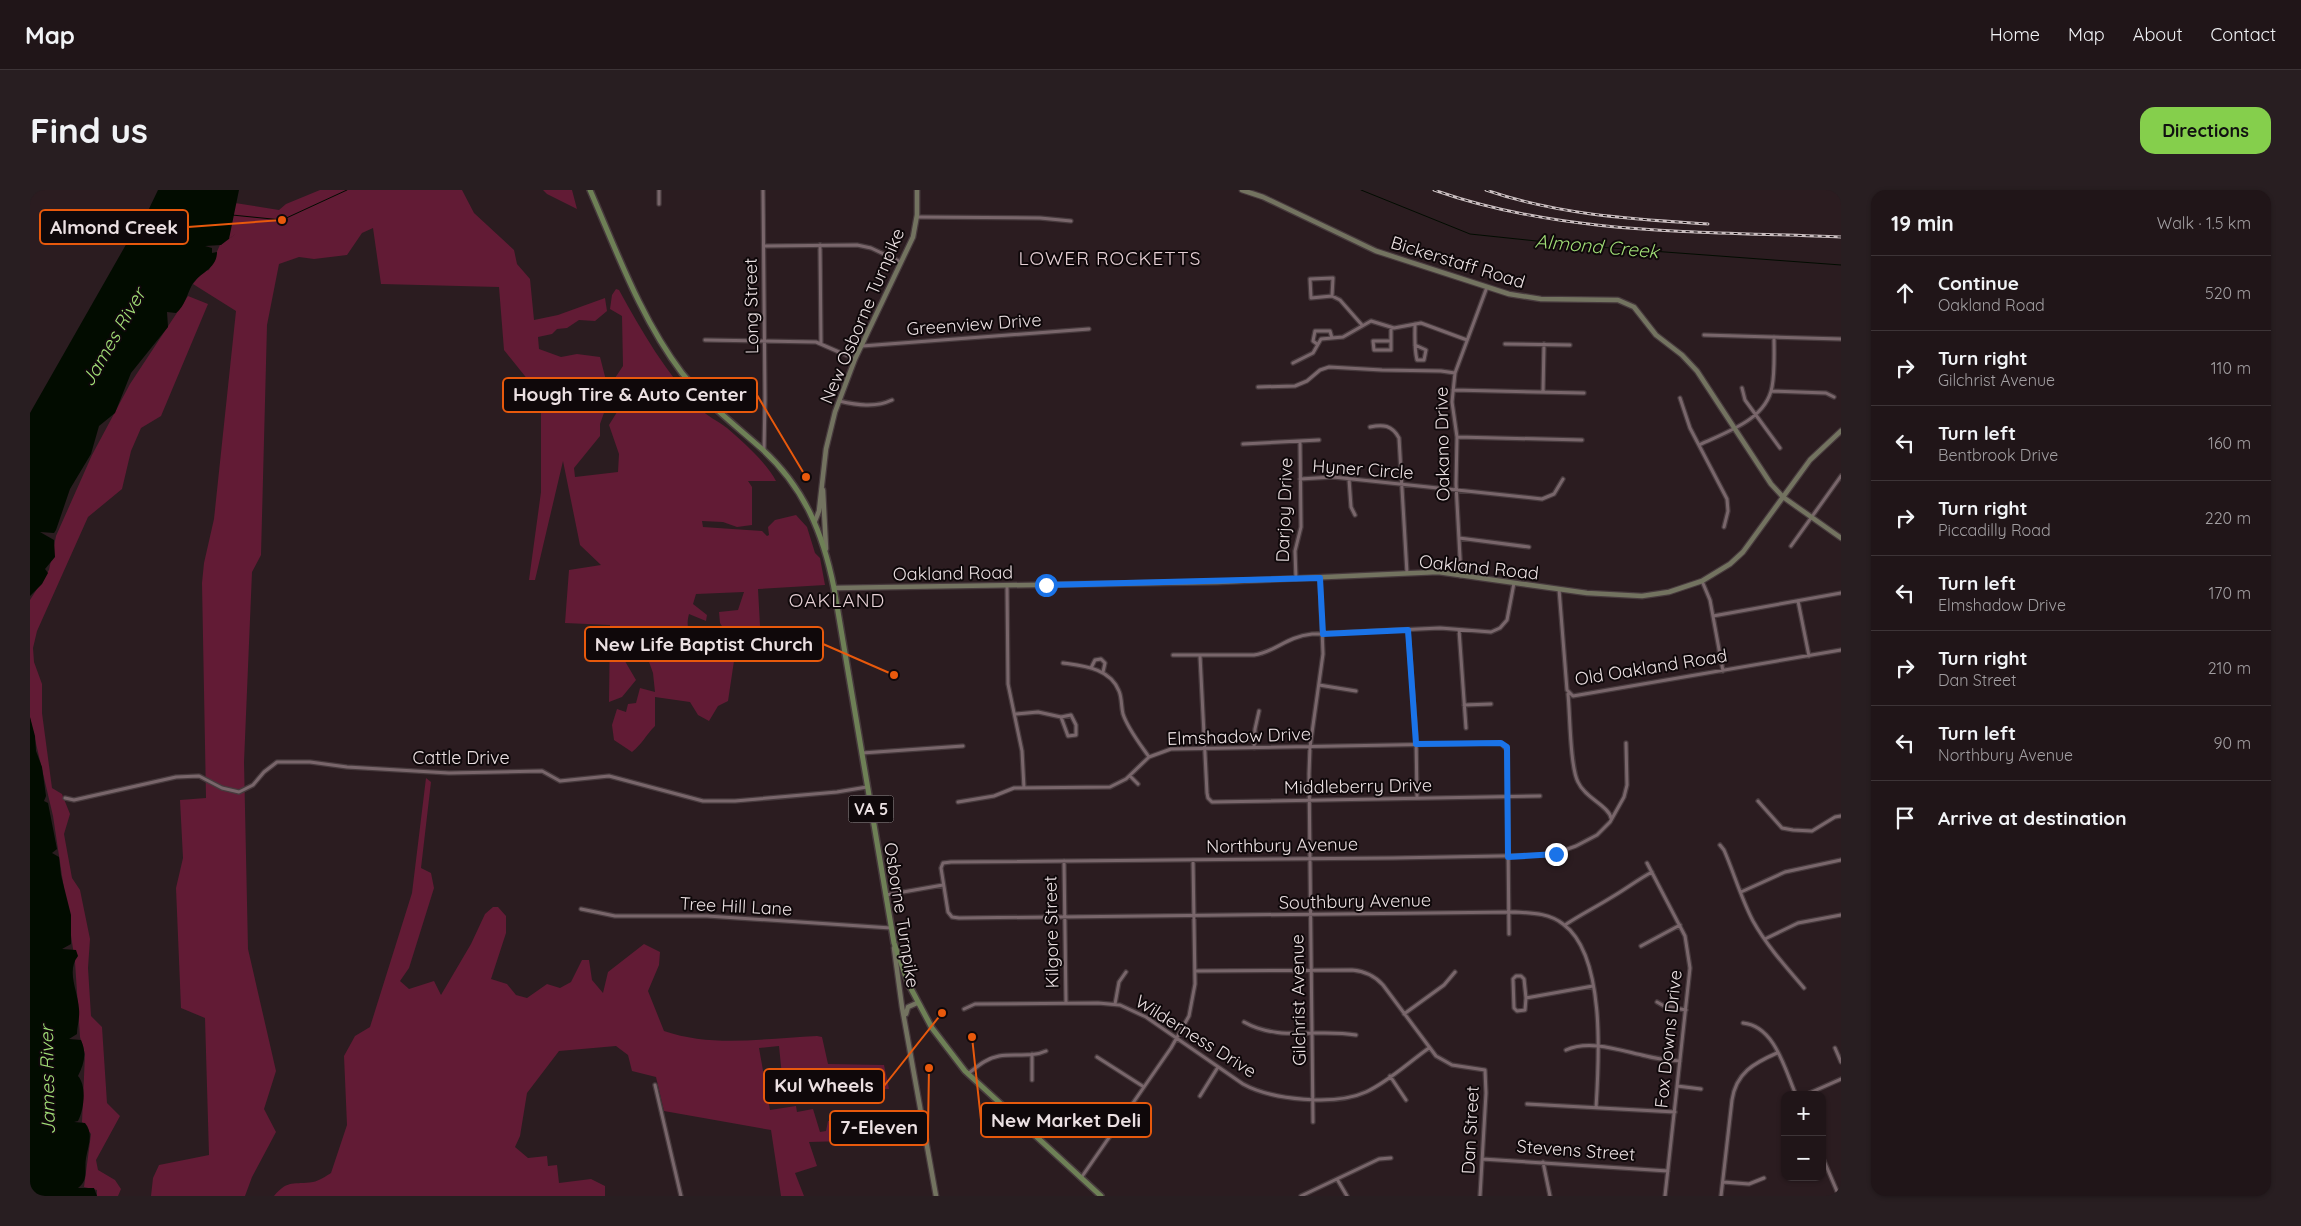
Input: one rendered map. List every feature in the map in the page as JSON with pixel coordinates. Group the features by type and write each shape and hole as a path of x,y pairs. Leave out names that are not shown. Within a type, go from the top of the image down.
{"main road":[{"name":"VA 5","path":"590,190 647,317 663,346 696,390 764,451 794,484 810,510 826,549"},
{"name":"Osborne Turnpike","path":"826,549 894,943"},
{"name":"VA 5","path":"894,943 917,1003 940,1040 968,1074 1101,1196"}],"street":[{"path":"659,190 659,204"},
{"name":"Long Street","path":"763,190 764,451"},
{"name":"New Osborne Turnpike","path":"815,521 820,502 828,437 838,400 913,238 917,217 917,190"},
{"name":"Bickerstaff Road","path":"1242,190 1263,197 1376,251 1487,287 1526,298 1618,300 1630,304 1656,335 1682,355 1709,386 1766,478 1783,497 1841,538"},
{"path":"917,217 1040,218 1072,221"},
{"path":"764,246 820,245 867,247 901,262"},
{"path":"820,245 821,343"},
{"path":"1332,296 1333,278 1310,279 1311,298 1332,296 1347,306 1362,325"},
{"name":"Oakano Drive","path":"1461,576 1456,491 1457,437 1453,411 1453,390 1455,373 1487,287"},
{"path":"1293,363 1313,353 1321,339 1347,336 1362,325 1374,321 1390,327 1425,324 1467,340"},
{"path":"1415,324 1415,345 1416,360 1424,360 1426,350 1415,345"},
{"path":"1390,327 1391,341 1391,350 1374,350 1373,341 1391,341"},
{"name":"Greenview Drive","path":"862,346 1089,329"},
{"path":"1317,344 1313,341 1315,331 1330,331 1332,338"},
{"path":"1704,335 1841,340"},
{"path":"1700,445 1734,428 1756,414 1766,402 1771,391 1774,337"},
{"path":"705,340 801,340 821,343 855,360"},
{"path":"1505,344 1570,345"},
{"path":"1543,392 1544,344"},
{"path":"1258,388 1295,386 1307,381 1320,370 1329,367 1382,370 1436,370 1455,373"},
{"path":"1742,388 1745,400 1780,448"},
{"path":"1453,390 1584,392"},
{"path":"1771,391 1818,392 1834,397"},
{"path":"1680,398 1688,421 1727,498 1728,511 1724,527"},
{"path":"838,400 864,405 880,404 892,400"},
{"path":"1370,427 1387,426 1398,436 1407,573"},
{"name":"Oakland Road","path":"834,588 1296,579 1438,572 1559,589 1642,596 1668,592 1702,581 1730,564 1744,552 1810,460 1841,431"},
{"path":"1457,437 1582,440"},
{"path":"1243,444 1319,440"},
{"name":"Darjoy Drive","path":"1296,579 1295,551 1301,527 1300,442"},
{"path":"1791,546 1841,476"},
{"name":"Hyner Circle","path":"1300,479 1349,479 1542,499 1554,494 1563,479"},
{"path":"1349,479 1351,507 1355,515"},
{"name":"New Osborne Turnpike","path":"823,482 826,549"},
{"path":"810,510 817,507 820,502"},
{"path":"1459,538 1529,547"},
{"name":"Gilchrist Avenue","path":"1313,1122 1310,746 1323,654 1320,578"},
{"path":"1702,581 1713,616 1723,671"},
{"path":"1173,655 1259,655 1293,638 1323,634 1408,630 1487,632 1502,626 1509,614 1514,583"},
{"path":"1007,586 1008,673 1022,750 1024,788"},
{"name":"Old Oakland Road","path":"1559,589 1565,676 1568,694 1576,696 1841,650"},
{"path":"1713,616 1841,593"},
{"path":"1798,601 1809,656"},
{"path":"1408,630 1416,744 1417,798"},
{"path":"1459,630 1466,728"},
{"path":"1200,656 1205,749"},
{"path":"1091,668 1095,660 1101,659 1105,663 1102,672"},
{"path":"1063,663 1102,672 1119,690 1123,714 1149,757"},
{"path":"1319,685 1356,691"},
{"path":"1568,694 1575,776 1584,793 1610,812 1610,821"},
{"path":"1464,705 1490,704"},
{"path":"1254,748 1259,711"},
{"path":"1016,714 1038,712 1061,717 1067,715 1073,717 1078,729 1076,735 1070,737 1067,734 1061,717"},
{"name":"Northbury Avenue","path":"943,885 942,863 1508,857 1540,856 1562,852 1597,835 1610,821 1624,797 1627,785 1626,743"},
{"name":"Elmshadow Drive","path":"958,802 1024,788 1100,788 1119,783 1130,776 1149,757 1171,749 1416,744 1504,744 1507,750 1508,797"},
{"path":"861,754 963,746"},
{"name":"Middleberry Drive","path":"1205,749 1207,793 1210,801 1310,801 1540,796"},
{"name":"Cattle Drive","path":"65,798 74,800 176,777 199,776 222,788 240,792 253,785 264,772 277,762 310,762 347,767 449,772 542,771 560,781 609,776 703,801 781,797 867,788"},
{"path":"1130,776 1138,784"},
{"path":"1508,797 1509,934"},
{"path":"1758,801 1782,828 1793,830 1812,831 1835,817 1841,816"},
{"path":"1720,845 1765,939 1804,988"},
{"path":"1081,1178 1177,1039 1191,1008 1194,972 1193,860"},
{"path":"1741,892 1785,872 1841,860"},
{"name":"Kilgore Street","path":"1064,861 1066,1003"},
{"name":"Fox Downs Drive","path":"1647,863 1685,936 1689,959 1686,1010 1665,1196"},
{"path":"1596,1108 1599,1021 1594,986 1577,940 1566,926 1577,916 1652,872"},
{"path":"886,895 943,885"},
{"name":"Southbury Avenue","path":"943,885 948,910 952,917 1065,918 1509,912 1537,913 1566,926"},
{"name":"Tree Hill Lane","path":"581,909 615,916 707,916 891,928"},
{"path":"1765,939 1798,923 1841,915"},
{"path":"1641,946 1680,925"},
{"name":"Osborne Turnpike","path":"894,943 898,982 936,1196"},
{"path":"1194,972 1352,970 1366,973 1383,985 1429,1048"},
{"path":"1115,1004 1120,979 1126,972"},
{"path":"1404,1014 1444,984 1455,972"},
{"path":"1516,976 1521,976 1524,979 1526,998 1525,1010 1517,1011 1514,1008 1512,979 1516,976"},
{"path":"898,982 907,979"},
{"path":"1526,998 1594,986"},
{"path":"1657,1002 1664,1006 1686,1010"},
{"path":"906,1021 906,1009 917,1003"},
{"name":"Wilderness Drive","path":"964,1009 975,1004 1115,1004 1141,1014 1218,1067 1260,1092 1286,1098 1346,1097 1359,1094 1390,1076 1429,1048"},
{"path":"1244,1022 1253,1027 1276,1033 1356,1035"},
{"path":"1743,1023 1754,1025 1761,1029 1777,1053 1794,1091"},
{"path":"1566,1050 1576,1046 1616,1048 1647,1056 1680,1061"},
{"name":"Dan Street","path":"1429,1048 1442,1060 1452,1065 1482,1068 1486,1074 1480,1196"},
{"path":"1836,1048 1841,1062"},
{"path":"968,1074 992,1058 1046,1051"},
{"path":"1722,1196 1732,1100 1736,1085 1751,1066 1777,1053"},
{"path":"1032,1054 1032,1080"},
{"path":"1097,1057 1144,1087"},
{"path":"1200,1096 1218,1067"},
{"path":"1390,1076 1406,1100"},
{"path":"1814,1091 1841,1079"},
{"path":"655,1085 681,1196"},
{"path":"1677,1086 1701,1089"},
{"path":"1527,1104 1674,1112"},
{"path":"1301,1196 1379,1159 1391,1158"},
{"name":"Stevens Street","path":"1482,1159 1668,1171"},
{"path":"1543,1162 1550,1196"},
{"path":"1826,1165 1839,1196"},
{"path":"1723,1182 1749,1184 1764,1178"},
{"path":"1337,1179 1347,1196"}],"shaded area":[{"path":"320,190 462,190 474,213 514,250 517,264 530,279 534,320 558,315 605,298 607,311 595,321 579,320 567,328 557,329 552,334 538,337 539,349 561,357 577,354 600,357 610,396 600,424 600,436 574,468 575,477 618,472 619,454 609,425 617,412 615,378 623,366 622,316 610,309 612,295 616,289 619,290 655,352 687,395 702,411 727,428 747,446 767,467 776,481 748,481 752,487 752,525 737,527 723,522 702,521 703,527 762,531 767,536 769,535 768,527 775,520 796,515 807,527 815,553 820,558 825,585 758,589 761,644 755,647 747,646 753,635 734,630 731,641 720,623 719,612 738,610 744,592 696,594 693,604 707,615 706,621 689,614 688,628 693,640 712,659 728,657 734,661 728,701 718,706 709,721 698,715 690,702 655,697 655,726 632,752 614,740 612,725 617,709 626,712 628,704 636,703 640,688 655,692 653,673 639,634 630,635 622,656 636,680 622,697 609,702 610,625 565,623 569,570 601,565 580,545 563,461 535,580 529,580 541,492 541,396 504,350 499,287 381,284 373,228 362,233 347,255 314,259 299,257 279,264 267,325 261,555 252,572 244,762 248,949 276,1071 264,1109 276,1132 252,1177 245,1196 151,1196 153,1178 159,1165 209,1155 205,1018 181,1008 176,888 183,858 180,800 206,798 202,583 204,563 214,519 236,311 193,284 202,272 209,270 233,215 235,203 279,210 286,204"},
{"path":"543,190 572,190 577,209 547,194"},
{"path":"188,296 208,304 161,416 141,428 131,451 122,489 88,517 37,631 33,648 34,662 42,684 42,713 52,788 62,794 70,814 64,834 72,878 80,890 90,939 88,968 91,1016 102,1027 107,1103 120,1116 96,1160 98,1170 115,1180 121,1189 118,1196 97,1196 97,1190 84,1187 91,1134 82,1122 85,1054 80,1037 75,962 53,816 30,718 30,600 49,570 56,536 92,455 130,384"},
{"path":"426,778 431,782 421,868 431,873 434,888 409,968 400,981 409,989 434,981 441,995 471,944 485,914 493,907 498,907 506,916 506,933 491,979 507,984 516,995 527,998 547,984 560,988 571,982 582,960 589,960 592,980 603,993 608,972 644,944 660,952 659,965 648,991 664,1031 683,1036 720,1041 817,1036 822,1037 828,1064 884,1065 889,1089 850,1088 845,1068 809,1068 810,1074 782,1076 779,1046 759,1048 770,1110 796,1106 797,1112 813,1109 820,1132 826,1131 828,1121 842,1121 846,1141 809,1142 817,1166 795,1173 804,1196 781,1196 771,1130 664,1111 656,1077 632,1071 628,1055 616,1046 559,1051 527,1093 520,1136 515,1147 528,1158 547,1156 548,1166 557,1165 559,1183 591,1179 605,1186 605,1196 274,1196 287,1185 315,1181 331,1173 347,1125 344,1056 355,1036 370,1027 412,893"}],"water":[{"name":"James River","path":"158,190 239,190 229,239 221,245 205,246 212,248 212,253 217,252 214,263 192,285 179,310 176,313 167,312 168,327 131,373 115,413 99,426 91,454 70,489 56,530 54,533 40,532 54,540 55,557 45,569 48,573 42,584 30,596 30,413 128,241 146,215"},
{"name":"James River","path":"30,717 35,736 36,751 42,767 46,796 44,801 48,803 57,849 52,853 59,857 61,875 71,915 71,944 62,949 76,950 78,956 73,968 73,975 79,1019 77,1034 69,1039 81,1040 83,1045 84,1058 78,1076 83,1086 84,1098 78,1121 74,1122 85,1123 90,1136 85,1178 78,1188 94,1188 97,1196 30,1196"}],"waterway":[{"name":"Almond Creek","path":"232,215 282,220 347,190"},
{"name":"Almond Creek","path":"1361,190 1470,234 1584,246 1841,265"}],"railway":[{"path":"1434,190 1483,205 1533,216 1584,224 1687,232 1841,237"},
{"path":"1486,190 1540,205 1568,210 1623,218 1708,224"}],"place":[{"name":"Almond Creek","path":"282,220"},
{"name":"Hough Tire & Auto Center","path":"806,477"},
{"name":"New Life Baptist Church","path":"894,675"},
{"name":"Kul Wheels","path":"942,1013"},
{"name":"New Market Deli","path":"972,1037"},
{"name":"7-Eleven","path":"929,1068"}],"district":[{"name":"LOWER ROCKETTS","path":"1110,258"},
{"name":"OAKLAND","path":"837,600"}],"route":[{"path":"1046,585 1186,583 1320,578 1323,634 1408,630 1416,744 1501,743 1507,747 1508,857 1556,854"}]}
